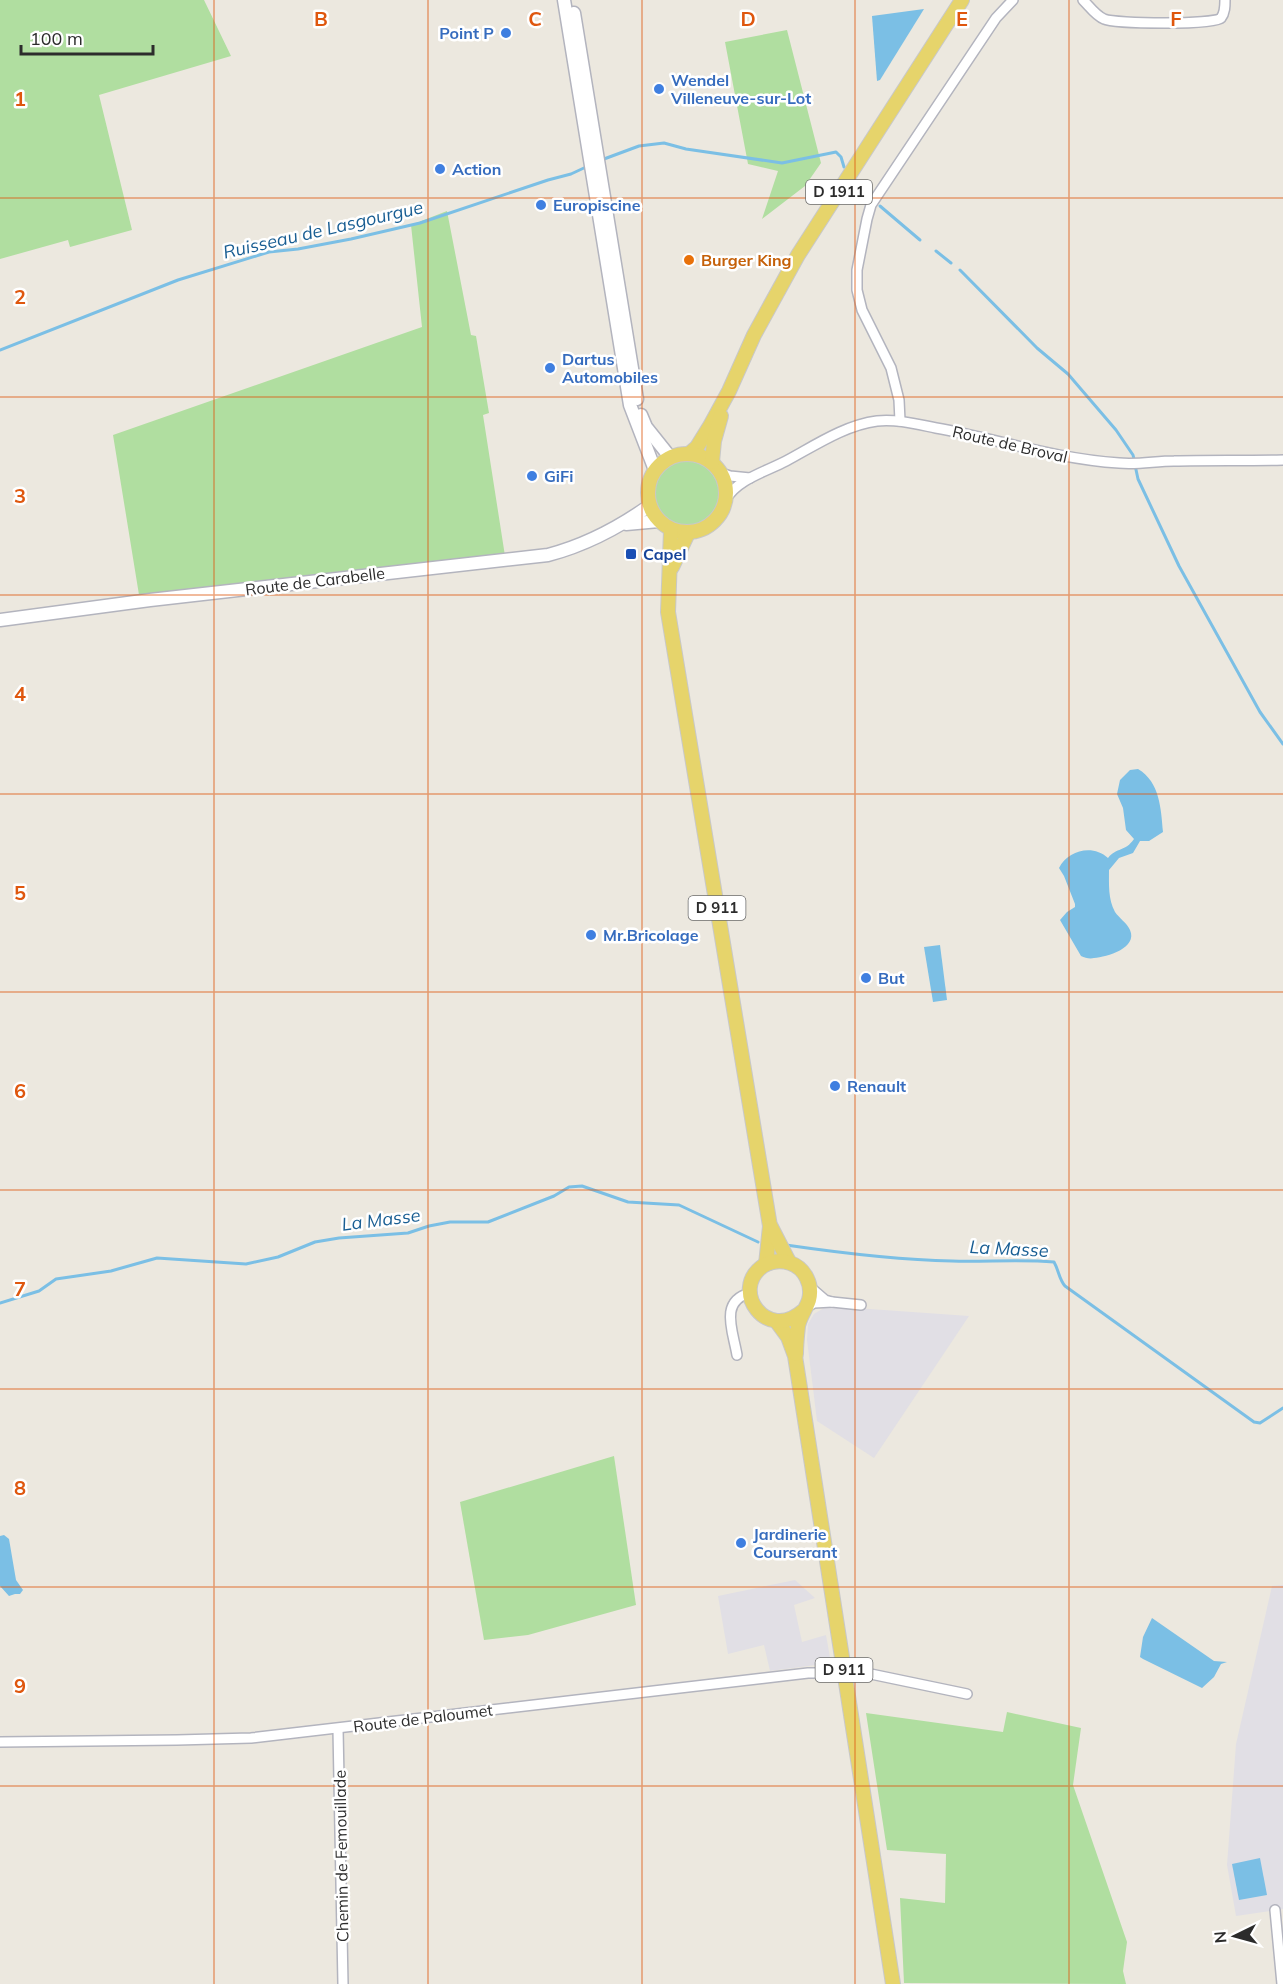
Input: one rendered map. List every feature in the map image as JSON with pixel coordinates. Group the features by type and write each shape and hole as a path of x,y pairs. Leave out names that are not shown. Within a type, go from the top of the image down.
{"main road":[{"path":"564,0 630,405 655,470"},
{"path":"572,0 638,402 646,427 670,457"},
{"name":"D 1911","path":"690,453 697,447 710,426 729,391 754,335 798,255 962,0"},
{"name":"D 1911","path":"716,468 714,441 729,391"},
{"path":"690,453 700,456 716,468 726,486 726,499 722,512 713,523 701,530 688,533 671,530 659,521 649,506 648,487 655,470 670,457 690,453"},
{"name":"Route de Carabelle","path":"0,620 160,599 548,555 589,542 624,524 649,506"},
{"name":"Route de Carabelle","path":"624,524 659,521"},
{"name":"D 911","path":"671,530 669,612 770,1226 766,1264"},
{"name":"D 911","path":"670,572 688,533"},
{"name":"D 911","path":"770,1226 789,1262"},
{"path":"789,1262 803,1272 810,1287 810,1297 804,1310 789,1320 777,1322 756,1310 750,1293 754,1276 766,1264 789,1262"},
{"name":"D 911","path":"795,1356 798,1327 804,1310"},
{"name":"D 911","path":"777,1322 788,1337 795,1356 893,1984"}],"street":[{"path":"900,421 899,400 891,368 862,310 857,290 857,270 867,219 871,206 900,160 996,18 1013,0"},
{"path":"1083,0 1104,20 1176,23 1214,22 1221,19 1225,10 1225,0"},
{"name":"Route de Broval","path":"726,499 733,489 750,478 858,425 877,421 900,421 965,433 1028,450 1122,464 1283,460"},
{"path":"716,468 730,476 750,478"},
{"path":"810,1287 832,1302"},
{"path":"736,1355 730,1314 734,1300 750,1293"},
{"path":"804,1310 814,1303 861,1305"},
{"name":"Route de Paloumet","path":"0,1742 240,1738 339,1729 808,1673 866,1673 967,1694"},
{"name":"Chemin de Femouillade","path":"339,1729 343,1984"},
{"path":"1275,1910 1282,1984"}],"shaded area":[{"path":"827,1306 969,1316 874,1458 817,1421 807,1340 808,1324 814,1314"},
{"path":"795,1580 815,1598 794,1605 802,1642 826,1635 831,1663 770,1671 764,1645 728,1654 718,1596"},
{"path":"1283,1585 1283,1909 1236,1916 1227,1865 1236,1744 1272,1586"}],"green space":[{"path":"0,0 204,0 231,56 99,95 132,230 70,247 68,240 0,259"},
{"path":"787,30 821,163 805,186 762,219 778,171 748,164 725,42"},
{"path":"447,211 471,335 476,336 489,413 483,415 505,556 140,601 113,435 422,327 411,225"},
{"path":"679,461 693,461 705,466 714,475 719,494 717,507 710,518 693,527 679,527 667,522 658,513 653,501 653,487 658,475 667,466"},
{"path":"614,1456 636,1605 528,1635 484,1640 460,1502"},
{"path":"1007,1712 1081,1728 1073,1785 1127,1942 1123,1971 1126,1984 904,1983 900,1898 945,1903 946,1854 887,1850 866,1713 1003,1732"}],"water":[{"path":"924,9 880,80 877,81 872,16"},
{"path":"1138,769 1151,781 1155,789 1160,805 1163,832 1149,841 1140,841 1133,853 1119,858 1109,870 1111,902 1115,912 1130,930 1130,942 1126,947 1113,953 1086,958 1081,956 1060,920 1075,907 1075,904 1059,868 1068,857 1081,851 1095,851 1108,858 1134,839 1126,830 1123,808 1117,794 1120,780 1130,770"},
{"path":"940,945 947,1000 933,1002 924,947"},
{"path":"4,1535 9,1539 16,1580 23,1590 20,1594 9,1596 0,1586 0,1536"},
{"path":"1152,1618 1214,1661 1227,1662 1221,1664 1214,1677 1202,1688 1143,1659 1140,1657 1143,1637"},
{"path":"1260,1858 1267,1895 1239,1900 1232,1864"}],"waterway":[{"name":"Ruisseau de Lasgourgue","path":"604,159 639,146 664,143 686,149 782,163 836,152 841,157 844,167"},
{"name":"Ruisseau de Lasgourgue","path":"0,350 178,280 269,252 351,239 420,223 571,174 586,167"},
{"name":"Ruisseau de Lasgourgue","path":"880,206 920,240"},
{"name":"Ruisseau de Lasgourgue","path":"936,251 951,263"},
{"name":"Ruisseau de Lasgourgue","path":"960,270 1037,348 1068,374 1116,430 1134,459"},
{"name":"Ruisseau de Lasgourgue","path":"1135,465 1138,479 1179,566 1260,712 1283,744"},
{"name":"La Masse","path":"0,1303 39,1291 56,1279 111,1271 157,1258 246,1264 278,1257 315,1242 408,1233 450,1222 488,1222 554,1196 569,1187 582,1186 628,1202 679,1205 758,1242"},
{"name":"La Masse","path":"786,1245 910,1259 1054,1262 1065,1286 1254,1422 1260,1423 1283,1408"}],"place":[{"name":"Point P","path":"506,33"},
{"name":"Wendel Villeneuve-sur-Lot","path":"659,89"},
{"name":"Action","path":"440,169"},
{"name":"Europiscine","path":"541,205"},
{"name":"Burger King","path":"689,260"},
{"name":"Dartus Automobiles","path":"550,368"},
{"name":"GiFi","path":"532,476"},
{"name":"Capel","path":"631,554"},
{"name":"Mr.Bricolage","path":"591,935"},
{"name":"But","path":"866,978"},
{"name":"Renault","path":"835,1086"},
{"name":"Jardinerie Courserant","path":"741,1543"}]}
